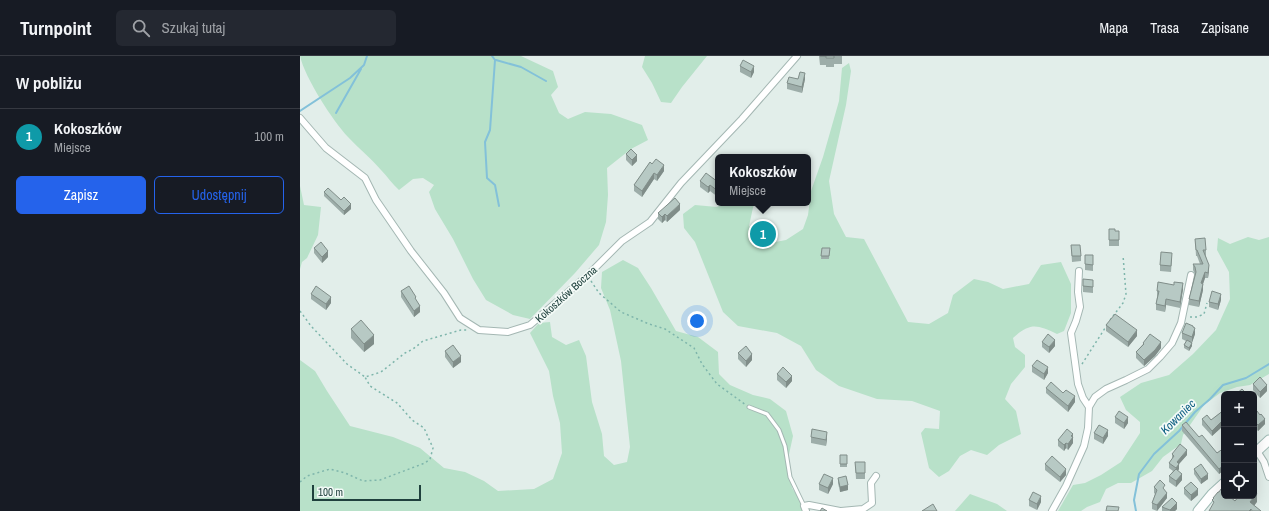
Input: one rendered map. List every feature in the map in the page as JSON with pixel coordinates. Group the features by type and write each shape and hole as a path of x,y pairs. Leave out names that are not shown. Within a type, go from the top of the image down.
{"street":[{"name":"Kokoszków Boczna","path":"300,118 326,148 365,178 376,200 411,251 444,293 460,318 479,330 508,332 530,325 588,275 622,240 650,222 681,183 742,119 797,56"},
{"path":"1079,271 1078,292 1080,307 1071,333 1078,384 1083,398 1089,407"},
{"path":"1052,511 1066,486 1084,446 1088,428 1089,407 1095,397 1106,389 1148,369 1172,342 1181,323 1191,275"},
{"path":"1257,450 1269,440"},
{"path":"1257,454 1264,462 1269,477"},
{"path":"805,509 809,505 841,511 863,509 872,503 871,483 876,476"},
{"path":"1198,511 1221,486"}],"lane":[{"path":"749,407 767,414 779,430 785,446 790,477 805,509"}],"path":[{"path":"1076,374 1101,333 1123,303 1126,294 1124,255"},
{"path":"588,275 599,294 621,312 648,324 665,329 694,348 702,364 717,384 749,407"},
{"path":"1183,315 1197,317 1204,314 1207,303"},
{"path":"300,310 311,326 347,364 365,377 370,386 397,403 412,420 424,428 433,448 430,459 424,463 380,480 364,481 345,473 330,469 307,476 300,482"},
{"path":"365,377 381,372 423,341 461,330 479,330"}],"green space":[{"path":"300,56 521,56 553,71 558,87 551,95 559,113 568,119 585,112 611,114 642,125 648,140 631,149 607,168 608,195 606,222 599,245 575,273 530,319 513,315 486,300 473,279 453,239 435,209 429,192 434,185 423,178 413,179 399,190 348,137 335,121 313,87"},
{"path":"645,56 707,56 671,103 661,102 642,67"},
{"path":"849,63 851,71 846,105 829,181 834,214 846,237 864,239 908,322 929,324 948,313 953,295 974,279 988,282 1003,289 1029,284 1041,265 1061,262 1071,284 1071,313 1064,331 1057,334 1039,327 1030,327 1013,338 1015,347 1025,355 1025,367 1011,384 1005,399 1016,411 1021,434 999,445 987,455 971,450 960,456 949,471 939,477 929,468 921,433 925,428 939,429 940,411 912,401 877,399 839,386 816,370 801,346 777,333 738,326 723,312 695,242 684,228 683,214 695,205 717,207 753,206 749,226 765,244 786,240 803,229 808,215 809,206 811,206 811,191 823,157 839,101 842,68"},
{"path":"300,186 304,205 321,207 318,235 307,258 302,262 300,269"},
{"path":"1248,237 1259,240 1269,237 1269,374 1250,385 1221,391 1221,393 1204,405 1183,435 1181,444 1163,457 1152,471 1131,483 1118,483 1106,489 1100,502 1081,511 1058,511 1073,485 1085,483 1121,462 1140,433 1140,422 1126,410 1120,397 1141,383 1169,375 1193,354 1216,330 1230,299 1229,272 1217,250 1218,238 1230,244"},
{"path":"623,260 638,268 676,331 698,337 718,352 719,374 730,385 753,395 770,399 786,411 793,436 788,459 792,488 800,500 804,511 300,511 300,360 315,371 350,426 393,437 420,448 444,468 465,472 484,481 498,491 534,489 553,479 562,453 560,423 553,396 549,371 530,333 539,323 550,322 552,337 566,345 579,340 586,356 592,402 602,434 604,456 614,465 627,462 630,447 621,361 610,310 601,288 602,272"},
{"path":"970,494 997,504 1007,511 955,511"}],"building":[{"path":"826,56 834,56 834,58 826,58"},
{"path":"743,60 754,66 751,72 740,66"},
{"path":"800,72 805,73 802,87 787,83 789,77 798,79"},
{"path":"631,149 637,155 632,160 626,154"},
{"path":"656,159 664,165 657,175 654,173 642,191 634,185 650,162 652,164"},
{"path":"706,173 715,180 715,189 710,185 708,187 700,181"},
{"path":"328,188 341,200 344,197 351,204 344,211 324,192"},
{"path":"675,198 680,204 667,216 665,214 662,217 658,213"},
{"path":"1109,229 1119,231 1119,240 1109,240"},
{"path":"1205,238 1206,250 1203,250 1209,265 1208,273 1205,272 1201,283 1203,284 1199,301 1189,299 1196,272 1193,264 1203,264 1196,250 1195,239"},
{"path":"321,242 328,251 322,257 314,248"},
{"path":"1071,245 1080,245 1081,256 1072,256"},
{"path":"822,248 830,248 829,256 821,256"},
{"path":"1161,252 1172,253 1171,266 1160,265"},
{"path":"1085,255 1093,255 1093,265 1085,264"},
{"path":"1083,279 1093,280 1093,287 1083,286"},
{"path":"1158,282 1174,285 1174,282 1183,283 1180,302 1166,299 1165,306 1156,304 1159,291 1157,291"},
{"path":"316,286 331,297 326,304 311,294"},
{"path":"409,286 420,306 414,311 401,291"},
{"path":"1212,291 1221,294 1218,304 1209,302"},
{"path":"1115,314 1137,330 1128,342 1106,325"},
{"path":"361,320 374,335 364,344 351,329"},
{"path":"1186,323 1195,328 1192,337 1182,333"},
{"path":"1048,334 1055,340 1049,347 1042,342"},
{"path":"1150,334 1161,342 1144,360 1136,352 1144,344 1143,343"},
{"path":"1187,340 1192,343 1189,348 1184,345"},
{"path":"453,345 461,356 453,362 445,351"},
{"path":"746,346 752,354 746,361 738,353"},
{"path":"1037,360 1048,367 1044,374 1032,366"},
{"path":"783,367 792,376 786,382 777,374"},
{"path":"1260,377 1267,385 1260,392 1253,384"},
{"path":"1051,382 1063,393 1066,390 1075,396 1068,406 1046,388"},
{"path":"1119,411 1128,417 1124,423 1115,417"},
{"path":"1257,411 1265,419 1258,425 1257,424"},
{"path":"1221,412 1221,422 1212,431 1202,419 1207,415 1211,420"},
{"path":"1186,422 1199,437 1202,435 1217,453 1221,450 1221,467 1219,469 1182,425"},
{"path":"1099,425 1108,430 1103,438 1094,433"},
{"path":"812,429 827,432 826,440 811,437"},
{"path":"1067,429 1073,434 1071,436 1073,437 1068,444 1066,443 1064,445 1058,440"},
{"path":"1180,444 1187,450 1177,462 1179,464 1176,468 1169,463 1174,456 1172,454"},
{"path":"840,455 847,455 847,464 840,464"},
{"path":"1052,456 1066,469 1060,477 1045,464"},
{"path":"855,462 865,462 865,473 856,473"},
{"path":"1201,464 1208,474 1201,479 1194,469"},
{"path":"1176,469 1182,474 1176,481 1169,476"},
{"path":"824,474 833,478 828,488 819,484"},
{"path":"846,476 848,485 840,487 838,478"},
{"path":"1160,480 1165,485 1163,488 1167,493 1157,505 1152,503 1157,490 1154,487"},
{"path":"1191,482 1198,489 1191,495 1184,488"},
{"path":"1221,489 1221,499 1233,499 1235,501 1237,499 1252,499 1250,502 1261,511 1252,511 1251,509 1249,511 1209,511 1214,502 1212,500 1213,498"},
{"path":"1033,492 1041,496 1037,504 1029,500"},
{"path":"1172,498 1177,503 1170,510 1162,507"},
{"path":"933,504 937,511 922,511"},
{"path":"1107,506 1119,507 1118,511 1106,511"},
{"path":"822,508 827,511 820,511"}],"waterway":[{"path":"364,65 367,56"},
{"path":"492,56 495,60 490,130 485,142 487,178 495,185 499,206"},
{"path":"496,60 521,67 546,81"},
{"path":"300,111 350,78 364,65"},
{"path":"336,113 361,69"},
{"name":"Kowaniec","path":"1136,511 1134,500 1139,474 1154,454 1179,431 1195,412 1223,385 1246,378 1269,364"}],"place":[{"name":"Kokoszków","path":"763,234"}]}
